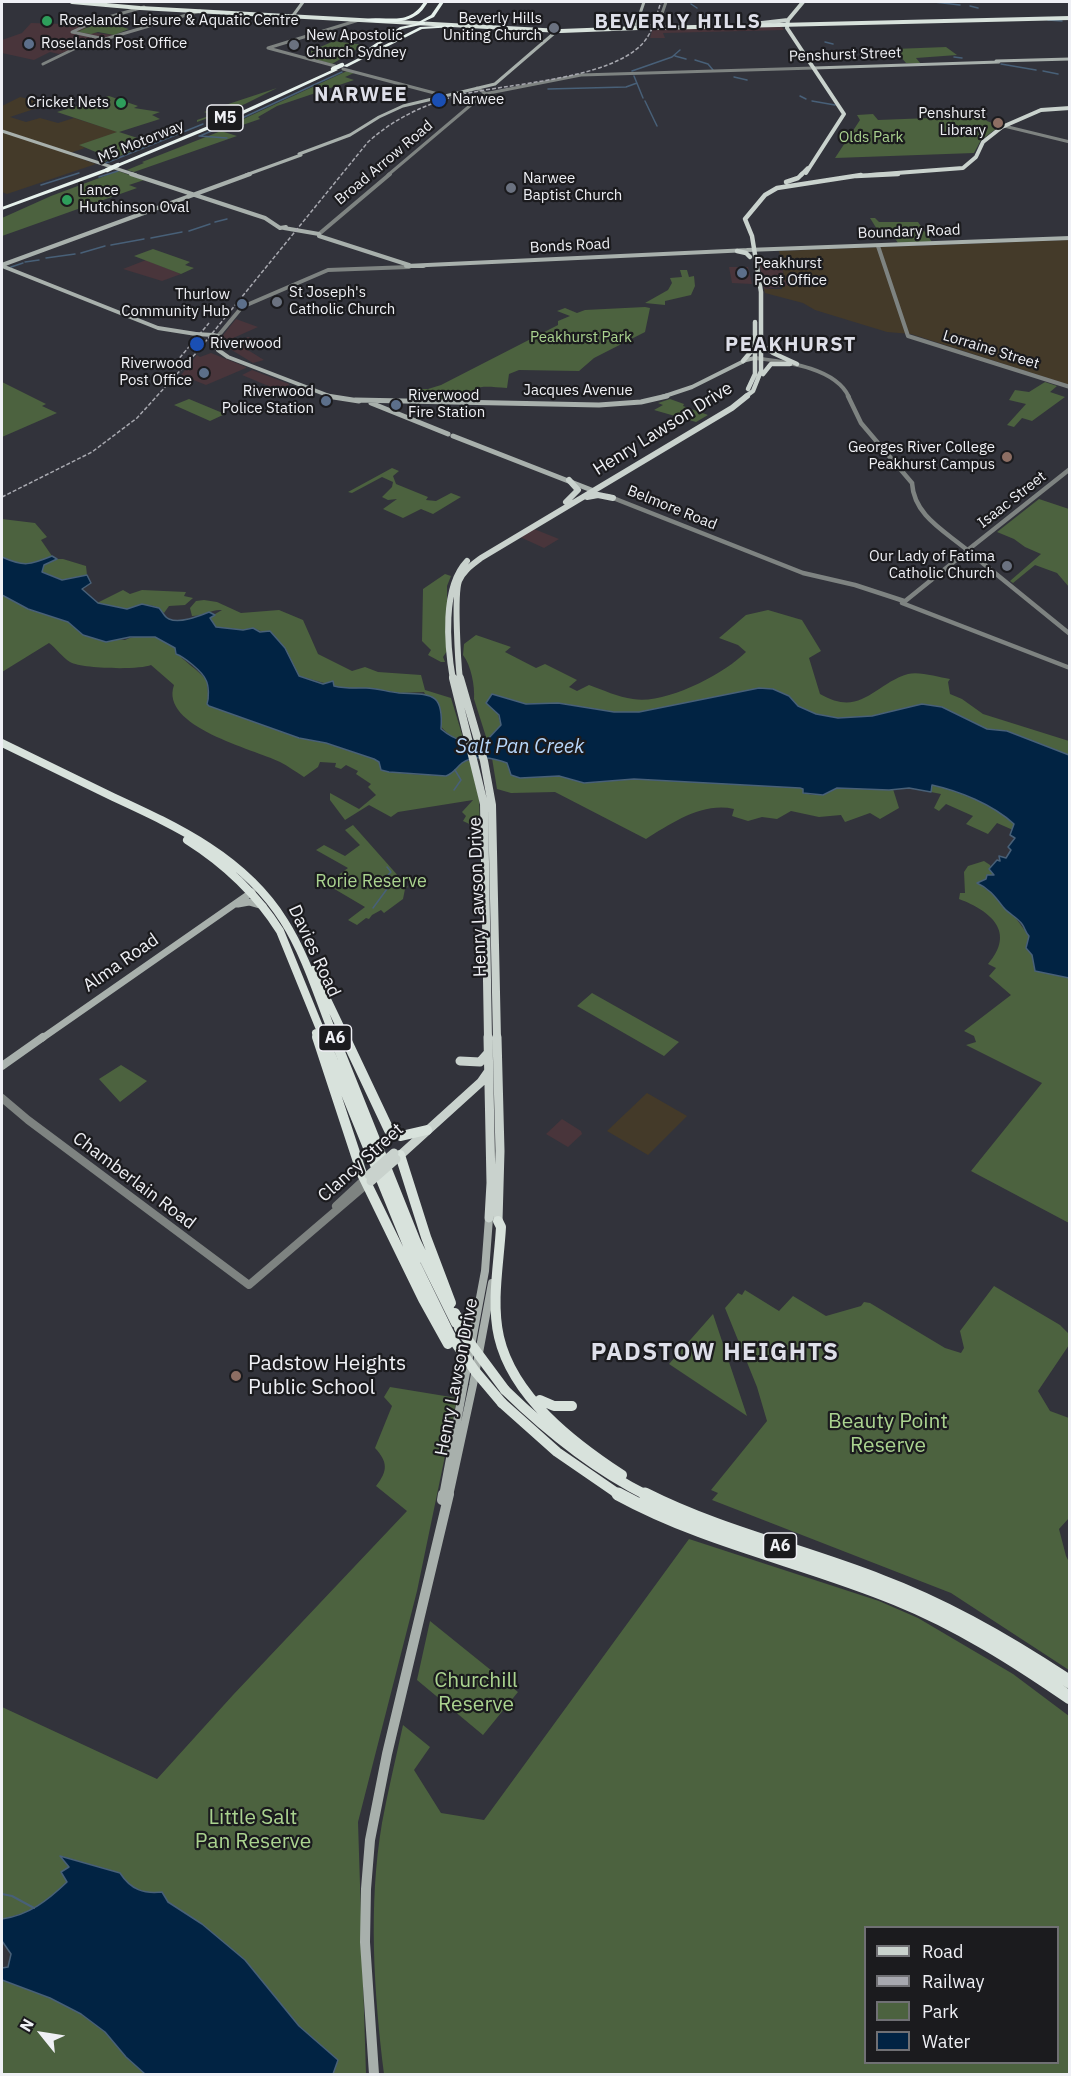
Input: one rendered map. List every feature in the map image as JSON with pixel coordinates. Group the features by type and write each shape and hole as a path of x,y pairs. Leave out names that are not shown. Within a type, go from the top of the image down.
{"highway":[{"path":"72,2 131,9 142,7"},
{"path":"82,2 197,12 293,16"},
{"path":"416,23 426,2"},
{"name":"M5","path":"343,67 416,23 434,2"},
{"path":"435,23 431,21 442,2"},
{"path":"197,12 559,30"},
{"path":"390,35 433,16"},
{"path":"655,27 1070,17"},
{"path":"358,21 559,30 788,23"},
{"path":"343,67 403,25 396,23"},
{"path":"416,23 432,26 462,26"},
{"name":"M5 Motorway","path":"2,208 57,189 221,123 335,68 343,67"},
{"name":"M5 Motorway","path":"2,208 105,169"},
{"name":"Davies Road","path":"2,743 197,839 231,861 288,927 332,1030 374,1179"},
{"name":"Davies Road","path":"2,748 185,839 256,890 263,906 280,932 300,979 374,1179"},
{"path":"288,927 298,941 327,997 389,1130 393,1134 404,1136 427,1130"},
{"name":"A6","path":"300,979 303,995 374,1179 449,1339 472,1376 502,1406 598,1482 645,1508 687,1527 869,1589 919,1610 997,1650 1070,1698"},
{"path":"397,1156 453,1314"},
{"name":"A6","path":"374,1179 423,1258 474,1350 505,1390 539,1424 586,1460 643,1494 687,1514 905,1591 994,1634 1070,1682"},
{"name":"A6","path":"493,1219 501,1227 496,1298 498,1334 506,1358 523,1384 553,1419 592,1455 662,1496 687,1514"},
{"path":"523,1384 545,1404 559,1407 572,1406"}],"main road":[{"path":"293,16 303,2"},
{"path":"637,27 644,2"},
{"path":"750,251 752,236 745,222 747,214 771,191 801,180 844,114 798,45 788,23 802,3"},
{"path":"2,265 350,135 392,110 442,95 496,83 559,30"},
{"name":"Penshurst Street","path":"814,68 1070,59"},
{"path":"767,190 801,180 963,168 976,157 983,142 1004,126 1041,110 1070,108"},
{"name":"Bonds Road","path":"2,131 194,194 285,227 317,235 406,265 738,251"},
{"path":"760,379 757,360 755,291 750,251 741,216 774,186 798,178 818,180 861,175"},
{"name":"Boundary Road","path":"750,251 1070,238"},
{"path":"738,251 746,253 750,251"},
{"path":"738,251 750,251"},
{"path":"2,265 161,329 215,335"},
{"name":"Belmore Road","path":"215,335 218,347 239,361 332,398 380,405 591,490"},
{"path":"742,362 758,345"},
{"path":"758,345 797,364"},
{"path":"742,362 757,360"},
{"name":"Henry Lawson Drive","path":"454,648 457,588 465,570 487,554 582,498 591,490 737,400 753,382 757,360"},
{"name":"Jacques Avenue","path":"355,400 633,404 683,392 742,362"},
{"name":"Henry Lawson Drive","path":"493,1219 500,1185 492,805 461,700 454,648 451,587 459,569 477,555 740,403 753,391 769,365 790,364"},
{"name":"Jacques Avenue","path":"380,405 392,401"},
{"path":"566,502 578,490 569,480"},
{"path":"582,498 594,495 613,498"},
{"name":"Henry Lawson Drive","path":"374,2074 365,1965 368,1864 375,1812 423,1596 471,1400 493,1279 484,804 481,768"},
{"name":"Alma Road","path":"2,1066 256,890"},
{"path":"234,905 249,902 263,906"},
{"path":"460,1061 480,1062 488,1053"},
{"path":"488,1072 498,1075"},
{"name":"Clancy Street","path":"374,1179 481,1082 488,1072"},
{"path":"466,1096 479,1090 489,1095"}],"street":[{"path":"655,27 666,2"},
{"path":"105,39 96,40 72,32 98,20 126,13 131,9"},
{"path":"43,64 96,40 197,12"},
{"path":"335,68 272,48 358,21"},
{"path":"343,67 442,95"},
{"name":"Penshurst Street","path":"484,94 578,75 814,68"},
{"path":"477,88 484,94"},
{"name":"Broad Arrow Road","path":"317,235 484,94"},
{"path":"1004,126 1070,142"},
{"name":"Lorraine Street","path":"878,246 907,335 1070,387"},
{"path":"215,335 242,307 327,271 406,265"},
{"path":"386,267 406,265"},
{"path":"757,360 797,364"},
{"path":"757,360 797,364 829,375 842,385 861,423 907,474 922,511 1070,634"},
{"name":"Isaac Street","path":"902,601 1070,469"},
{"name":"Belmore Road","path":"591,490 808,575 855,585 902,601 1070,669"},
{"name":"Chamberlain Road","path":"2,1098 27,1120 249,1285"},
{"name":"Clancy Street","path":"249,1285 319,1223 374,1179"}],"shaded area":[{"path":"31,23 67,24 88,28 79,31 114,35 59,54 50,52 34,60 2,53 2,40 22,33"},
{"path":"782,27 784,30 663,33 665,38 650,38 653,28"},
{"path":"20,97 49,104 10,117 26,122 40,118 58,123 74,118 118,132 80,145 85,148 67,154 96,164 7,194 2,192 2,106"},
{"path":"1069,240 1069,385 911,334 887,332 815,310 803,303 765,293 764,289 782,289 782,286 798,285 795,280 785,281 779,251"},
{"path":"146,260 181,274 162,281 123,269"},
{"path":"759,261 780,261 785,280 796,280 798,285 764,289"},
{"path":"729,267 748,267 752,284 732,283"},
{"path":"236,319 258,327 222,343 220,339"},
{"path":"248,337 266,343 257,347 248,344 243,347 264,360 253,363 230,349 232,344"},
{"path":"211,353 246,368 206,385 181,375 197,355 200,357"},
{"path":"252,370 289,385 278,390 242,375"},
{"path":"534,529 559,539 544,548 520,537"},
{"path":"647,1093 687,1116 648,1155 607,1131"},
{"path":"562,1119 582,1134 568,1147 546,1134"}],"green space":[{"path":"102,21 129,29 114,35 77,32"},
{"path":"334,41 364,45 332,64 307,57 312,56 311,51"},
{"path":"946,47 957,55 916,58 921,64 906,63 894,49"},
{"path":"347,71 354,73 345,77 354,80 277,106 258,117 260,119 228,130 224,128"},
{"path":"277,88 245,104 197,122 197,120 212,115 204,112"},
{"path":"109,96 138,106 134,108 160,112 152,115 160,119 119,132 153,143 104,162 99,161 112,155 103,155 79,145 117,132 57,112"},
{"name":"Olds Park","path":"873,114 878,120 982,116 987,121 1000,126 981,140 974,153 835,158 860,120 857,115"},
{"path":"221,131 237,136 134,172 127,170 144,163 142,162"},
{"path":"118,171 144,180 129,185 137,188 2,236 2,218 51,196"},
{"path":"870,218 875,218 879,222 918,222 932,242 898,243 892,234 880,234"},
{"path":"153,249 190,262 185,265 194,268 181,274 134,256"},
{"path":"680,270 687,270 689,277 694,276 695,286 691,295 665,301 665,305 645,303 668,290 672,283 670,278 682,277"},
{"name":"Peakhurst Park","path":"565,308 577,313 585,310 650,308 645,332 594,358 579,371 519,370 509,374 507,388 477,388 462,400 408,399 411,389 428,389 441,385 558,325 558,321 570,316 557,311"},
{"path":"2,382 46,404 42,406 57,413 2,437"},
{"path":"1045,382 1057,386 1050,392 1065,397 1032,421 1022,418 1014,427 1007,425 1026,404 1009,400 1015,390 1029,392"},
{"path":"189,399 225,414 210,421 174,405"},
{"path":"670,399 708,415 696,422 654,410 663,405 658,403"},
{"path":"392,468 399,471 393,476 396,484 428,497 426,500 436,501 451,493 461,497 433,514 421,509 403,518 383,509 397,499 388,500 382,497 392,487 393,482 382,477 352,493 348,492"},
{"path":"1039,499 1069,509 1069,587 1057,573 1035,565 1013,583 1010,581 1041,554 997,532"},
{"path":"2,519 35,523 47,537 41,540 52,556 27,564 2,557"},
{"path":"57,559 86,566 87,575 62,580 42,572 44,565"},
{"path":"445,574 451,576 447,586 447,651 443,657 445,662 441,662 428,655 431,650 422,641 423,589"},
{"path":"123,590 130,594 142,590 186,592 184,596 193,598 185,605 169,606 164,613 155,606 127,609 97,603"},
{"path":"2,595 28,609 68,622 83,635 125,640 137,636 151,636 165,640 207,681 209,706 299,738 326,743 375,759 379,762 381,770 446,776 464,761 470,761 479,799 480,829 463,821 466,816 462,812 473,800 398,812 391,817 369,805 345,820 330,800 330,793 359,809 376,795 368,787 371,784 356,774 358,771 346,765 341,769 335,767 336,763 320,762 318,767 304,777 280,762 212,734 194,724 181,713 173,700 174,685 151,665 111,668 76,664 67,660 49,643 2,672"},
{"path":"196,601 217,602 241,613 279,610 303,620 318,654 352,671 365,667 378,672 421,675 425,690 451,698 464,741 443,729 434,716 424,692 399,693 366,688 349,690 299,676 285,648 271,635 253,628 243,630 216,627 210,617 222,610 192,616 190,608"},
{"path":"768,610 802,620 821,651 809,658 820,694 834,700 857,701 896,679 912,673 950,679 948,682 950,694 962,699 983,714 1069,741 1069,755 1007,731 987,729 942,707 922,704 872,716 838,718 816,714 798,706 773,689 759,688 639,712 614,712 558,703 526,704 492,694 501,725 487,740 474,699 470,670 463,655 464,644 476,635 511,647 505,652 536,668 545,664 577,680 569,687 577,691 589,685 622,697 646,700 677,693 709,678 736,661 746,652 738,645 719,638 746,615"},
{"path":"492,758 507,763 520,778 559,776 584,783 634,779 709,782 800,788 803,789 803,793 812,794 843,787 893,789 899,808 880,819 870,813 845,822 841,815 819,817 791,811 777,819 762,817 748,821 732,816 734,809 710,808 688,815 646,839 555,792 511,793 497,789"},
{"path":"931,785 964,795 996,810 1014,824 1013,830 997,823 988,834 966,824 973,816 946,804 939,811 934,808 941,794 931,792"},
{"name":"Rorie Reserve","path":"353,825 408,887 405,889 403,899 384,913 381,910 357,925 348,920 365,907 326,884 348,868 316,850 324,845 345,856 360,845 345,830"},
{"path":"984,861 990,865 994,875 978,883 999,899 1003,907 1012,913 1029,936 1026,946 1032,955 1035,971 1069,978 1069,1223 971,1171 1042,1083 966,1045 976,1042 974,1036 964,1031 1011,995 989,976 996,968 988,964 1000,942 1000,933 996,924 990,916 959,899 960,893 965,893 964,872 968,866"},
{"path":"592,993 679,1042 664,1056 577,1006"},
{"path":"121,1065 147,1081 120,1102 99,1079"},
{"name":"Beauty Point Reserve","path":"994,1286 1060,1325 1069,1334 1069,1345 1038,1391 1050,1411 1069,1418 1069,1518 1059,1529 1069,1562 1069,1670 951,1593 712,1500 718,1493 711,1490 767,1421 757,1387 725,1308 738,1293 742,1295 745,1290 779,1311 793,1296 826,1316 861,1306 864,1302 870,1303 945,1348 961,1353 964,1348 960,1331"},
{"path":"713,1314 747,1416 669,1364"},
{"name":"Little Salt Pan Reserve","path":"390,1387 457,1398 417,1591 358,1822 366,2074 333,2074 338,2060 299,2026 245,1960 202,1924 168,1902 162,1892 138,1890 120,1873 61,1856 69,1867 68,1878 63,1888 48,1901 2,1919 2,1707 157,1779 407,1511 376,1486 383,1476 385,1467 375,1448 392,1406 384,1397"},
{"path":"689,1539 879,1601 918,1618 1013,1674 1069,1716 1069,2074 384,2074 375,1981 375,1885 382,1823 403,1725 430,1747 414,1770 441,1813 484,1820"},
{"name":"Churchill Reserve","path":"430,1621 518,1692 483,1735 417,1680"},
{"path":"2,1980 50,1998 81,2014 105,2032 126,2057 145,2074 2,2074"}],"water":[{"name":"Salt Pan Creek","path":"52,556 57,559 44,565 42,572 62,580 87,575 91,583 82,589 98,603 127,609 142,604 159,608 166,617 178,621 209,612 215,615 210,618 216,627 270,631 285,648 299,676 323,684 333,681 334,686 338,687 370,688 432,697 440,707 441,729 452,737 462,740 487,740 501,725 499,715 486,703 492,694 526,704 558,703 614,712 639,712 759,688 773,689 789,696 798,706 816,714 838,718 872,716 922,704 942,707 987,729 1007,731 1069,755 1069,978 1035,971 1032,955 1026,948 1029,936 1023,926 989,891 977,883 986,879 987,875 994,875 989,869 997,860 1000,861 999,856 1006,858 1011,850 1008,847 1015,838 1010,835 1014,824 986,804 932,785 931,792 909,788 889,790 837,788 823,795 803,793 803,789 800,788 634,779 584,783 559,776 520,778 511,775 507,763 484,758 467,760 446,776 381,770 379,762 374,759 326,743 299,738 209,706 207,704 208,685 204,676 176,654 175,648 155,637 130,637 106,642 83,635 68,622 28,609 2,595 2,557 27,564"},
{"path":"60,1856 120,1873 138,1890 162,1892 168,1902 202,1924 245,1960 299,2026 338,2060 333,2074 145,2074 126,2057 105,2032 81,2014 50,1998 2,1980 2,1968 8,1967 11,1954 2,1941 2,1919 21,1914 37,1906 67,1882 61,1872 69,1867"}],"waterway":[{"path":"934,2 960,5"},
{"path":"691,4 697,8"},
{"path":"970,6 978,8"},
{"path":"703,22 704,16"},
{"path":"1048,20 1062,21"},
{"path":"825,42 833,44"},
{"path":"632,71 672,57 680,50"},
{"path":"675,56 686,59"},
{"path":"954,57 962,58"},
{"path":"695,60 708,64 713,70"},
{"path":"1001,64 1036,70"},
{"path":"1043,71 1058,74"},
{"path":"227,125 342,72"},
{"path":"634,76 637,83"},
{"path":"734,77 747,80"},
{"path":"548,89 626,87 637,83"},
{"path":"637,83 643,98"},
{"path":"800,96 806,99"},
{"path":"645,101 657,126"},
{"path":"812,101 835,105"},
{"path":"106,163 203,124"},
{"path":"200,136 223,126"},
{"path":"199,136 227,138"},
{"path":"99,177 118,171"},
{"path":"41,185 79,173"},
{"path":"215,222 227,219"},
{"path":"189,231 210,224"},
{"path":"151,238 182,232"},
{"path":"111,245 144,239"},
{"path":"81,253 105,246"},
{"path":"46,258 75,254"},
{"path":"25,262 39,260"},
{"path":"11,267 23,263"},
{"path":"454,790 461,780 455,770"},
{"path":"373,908 387,889 387,876 391,872 387,867"},
{"path":"2,1894 12,1896 34,1908"}],"railway":[{"path":"2,497 92,452 137,418 197,352 368,142 378,133 423,107 460,95 583,73 607,65 628,55 643,43 652,29 661,2"},
{"path":"172,367 209,323"}],"place":[{"name":"Roselands Leisure & Aquatic Centre","path":"47,21"},
{"name":"Beverly Hills Uniting Church","path":"554,28"},
{"name":"Roselands Post Office","path":"29,44"},
{"name":"New Apostolic Church Sydney","path":"294,45"},
{"name":"Narwee","path":"439,100"},
{"name":"Cricket Nets","path":"121,103"},
{"name":"Penshurst Library","path":"998,123"},
{"name":"Narwee Baptist Church","path":"511,188"},
{"name":"Lance Hutchinson Oval","path":"67,200"},
{"name":"Peakhurst Post Office","path":"742,273"},
{"name":"St Joseph's Catholic Church","path":"277,302"},
{"name":"Thurlow Community Hub","path":"242,304"},
{"name":"Riverwood","path":"197,344"},
{"name":"Riverwood Post Office","path":"204,373"},
{"name":"Riverwood Police Station","path":"326,401"},
{"name":"Riverwood Fire Station","path":"396,405"},
{"name":"Georges River College Peakhurst Campus","path":"1007,457"},
{"name":"Our Lady of Fatima Catholic Church","path":"1007,566"},
{"name":"Padstow Heights Public School","path":"236,1376"}],"district":[{"name":"BEVERLY HILLS","path":"678,22"},
{"name":"NARWEE","path":"361,95"},
{"name":"PEAKHURST","path":"791,345"},
{"name":"PADSTOW HEIGHTS","path":"715,1353"}]}
